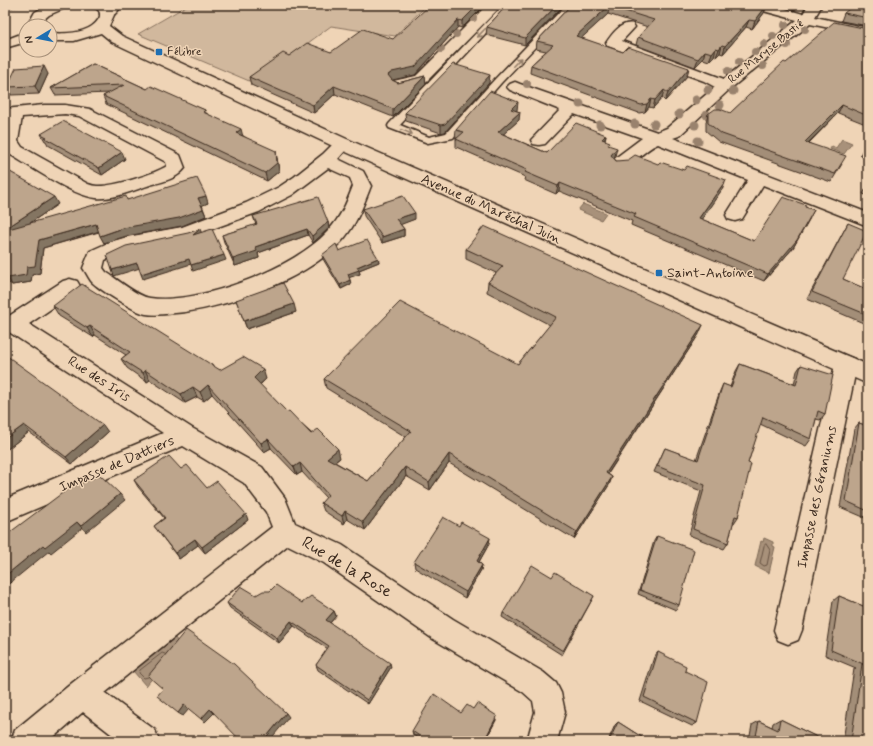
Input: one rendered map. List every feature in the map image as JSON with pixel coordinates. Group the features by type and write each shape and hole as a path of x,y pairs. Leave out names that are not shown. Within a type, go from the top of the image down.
{"street":[{"path":"35,15 60,5"},
{"path":"398,84 421,79 495,5"},
{"path":"757,5 807,19 868,32"},
{"path":"807,19 815,5"},
{"path":"58,37 81,35 106,12"},
{"name":"Avenue du Maréchal Juin","path":"106,12 117,39"},
{"name":"Rue Maryse Bastié","path":"620,163 644,143 673,132 725,86 807,19"},
{"name":"Rue Maryse Bastié","path":"628,27 613,43 709,78 725,86"},
{"name":"Avenue du Maréchal Juin","path":"81,35 117,39 343,144 868,375"},
{"path":"5,45 18,40"},
{"path":"5,45 18,44"},
{"path":"515,86 571,108 658,138 868,220"},
{"path":"539,140 571,108"},
{"path":"72,110 84,112 174,159 176,168 165,175 113,190 97,192 82,188 15,150 10,141 10,113 72,110"},
{"path":"328,161 357,175 362,186 350,217 334,237 314,253 282,274 258,286 199,302 170,306 146,306 127,296 99,277 93,268 97,256 111,248 181,234 237,214 272,199 297,185 328,161 343,144"},
{"path":"734,215 759,177"},
{"name":"Rue des Iris","path":"70,286 9,324 184,435"},
{"name":"Impasse des Géraniums","path":"788,630 846,365"},
{"name":"Impasse de Dattiers","path":"5,511 184,435 253,475 276,506 286,531"},
{"name":"Rue de la Rose","path":"26,741 82,693 286,531 333,554 443,629 533,682 546,693 550,712 542,741"},
{"path":"82,693 144,741"}],"lane":[{"path":"508,5 393,126 428,140 450,136 498,81 571,5"},
{"path":"450,66 462,70"},
{"path":"486,77 498,81"}],"path":[{"path":"5,9 24,5"}],"shaded area":[{"path":"188,5 427,5 395,36 331,26 254,83 138,34"}],"water":[{"path":"842,139 852,143 844,154 830,149 832,146 836,148"},
{"path":"583,204 606,213 601,220 578,210"},
{"path":"764,538 773,542 773,546 775,547 769,573 755,566 761,541 763,542"},
{"path":"175,638 178,642 171,648 174,651 146,686 133,671"}],"building":[{"path":"430,5 478,5 462,21 458,20 415,67 392,72 388,75 392,80 398,83 425,76 393,109 334,86 313,105 249,77 283,53 289,56 307,43 331,52 363,29 393,39"},
{"path":"507,5 557,5 525,38 487,27"},
{"path":"571,5 767,5 755,21 749,20 725,46 722,45 719,49 716,48 712,53 705,51 698,59 638,37 654,20 609,6 576,36 623,52 628,47 689,68 668,93 664,90 655,100 651,99 647,104 641,105 531,65 553,45 537,41"},
{"path":"854,5 868,13 868,18 844,13"},
{"path":"834,22 868,29 868,116 842,105 805,142 846,156 835,174 722,134 708,123 708,114 715,109 720,109 730,113 784,62 786,63"},
{"path":"93,64 147,89 151,86 205,110 203,112 241,129 236,133 276,151 277,163 265,173 103,96 124,85 51,88"},
{"path":"453,64 490,75 445,124 441,125 405,113"},
{"path":"44,66 35,86 7,87 16,68"},
{"path":"490,91 518,102 511,109 520,112 498,132 547,153 576,123 606,135 602,139 610,142 608,145 617,148 611,155 616,161 628,160 635,155 658,164 660,162 684,170 687,166 726,180 699,218 754,241 783,197 806,205 805,207 814,210 797,240 768,274 634,217 636,214 560,183 558,186 525,172 527,170 456,139 464,132 456,130"},
{"path":"63,121 122,152 99,168 45,138 47,137 41,134"},
{"path":"868,140 868,149 864,147"},
{"path":"5,169 54,197 5,229"},
{"path":"197,178 206,196 198,198 203,209 179,218 123,228 100,236 96,224 39,240 35,266 27,267 26,275 8,278 5,276 5,230 126,196 127,200"},
{"path":"403,196 415,213 396,219 404,229 382,237 363,209"},
{"path":"318,197 328,222 312,236 307,229 255,247 257,251 233,259 222,235 257,224 253,216"},
{"path":"848,223 867,231 843,279 868,290 868,315 812,292"},
{"path":"484,226 703,325 606,473 612,477 577,532 449,454 429,482 405,467 363,522 345,511 342,516 321,503 328,495 300,463 294,467 268,439 261,443 208,385 200,392 193,387 181,394 145,370 143,373 121,359 130,352 90,326 87,328 53,306 82,284 220,370 243,357 263,369 254,378 287,412 289,411 311,434 318,429 338,449 327,458 368,481 411,431 324,379 400,302 518,364 556,317 488,282 503,266 466,249"},
{"path":"200,229 193,235 212,229 224,255 191,265 189,259 141,274 137,263 112,270 107,255 126,246 188,233"},
{"path":"367,240 378,258 357,267 359,270 348,274 350,280 340,285 322,255 336,244 339,251"},
{"path":"283,283 294,304 244,321 236,300"},
{"path":"7,356 103,425 66,457 24,425 5,439 5,358"},
{"path":"740,364 796,385 801,365 833,375 825,414 818,411 811,439 763,417 748,463 751,464 738,517 735,516 728,543 693,529 705,485 657,466 665,448 698,460 723,384 731,387"},
{"path":"859,423 868,426 868,511 846,501"},
{"path":"169,456 181,469 187,465 207,488 217,481 246,514 202,547 195,539 175,553 154,526 165,518 134,480"},
{"path":"100,475 120,494 81,526 77,522 45,547 43,545 5,576 5,536 69,488"},
{"path":"443,517 459,526 461,522 490,538 477,561 482,565 466,592 414,562"},
{"path":"657,536 694,550 679,605 640,590"},
{"path":"532,565 552,577 555,572 594,596 563,651 503,613"},
{"path":"276,585 302,603 311,596 334,611 326,620 390,663 367,700 316,665 329,646 291,621 277,638 227,603 241,586 256,595 263,591 270,591"},
{"path":"839,596 868,608 868,666 831,650"},
{"path":"186,630 234,664 286,713 263,741 241,741 210,709 201,719 184,705 178,713 157,696 163,689 148,676"},
{"path":"658,652 686,666 685,671 708,682 697,723 644,697"},
{"path":"862,664 868,666 868,741 851,741"},
{"path":"434,694 461,713 467,705 473,709 477,703 497,716 484,741 427,741 412,731"},
{"path":"780,719 825,741 755,741 759,721 778,730"},
{"path":"618,722 648,741 609,741"}],"place":[{"name":"Félibre","path":"159,52"},
{"name":"Saint-Antoine","path":"659,273"}]}
